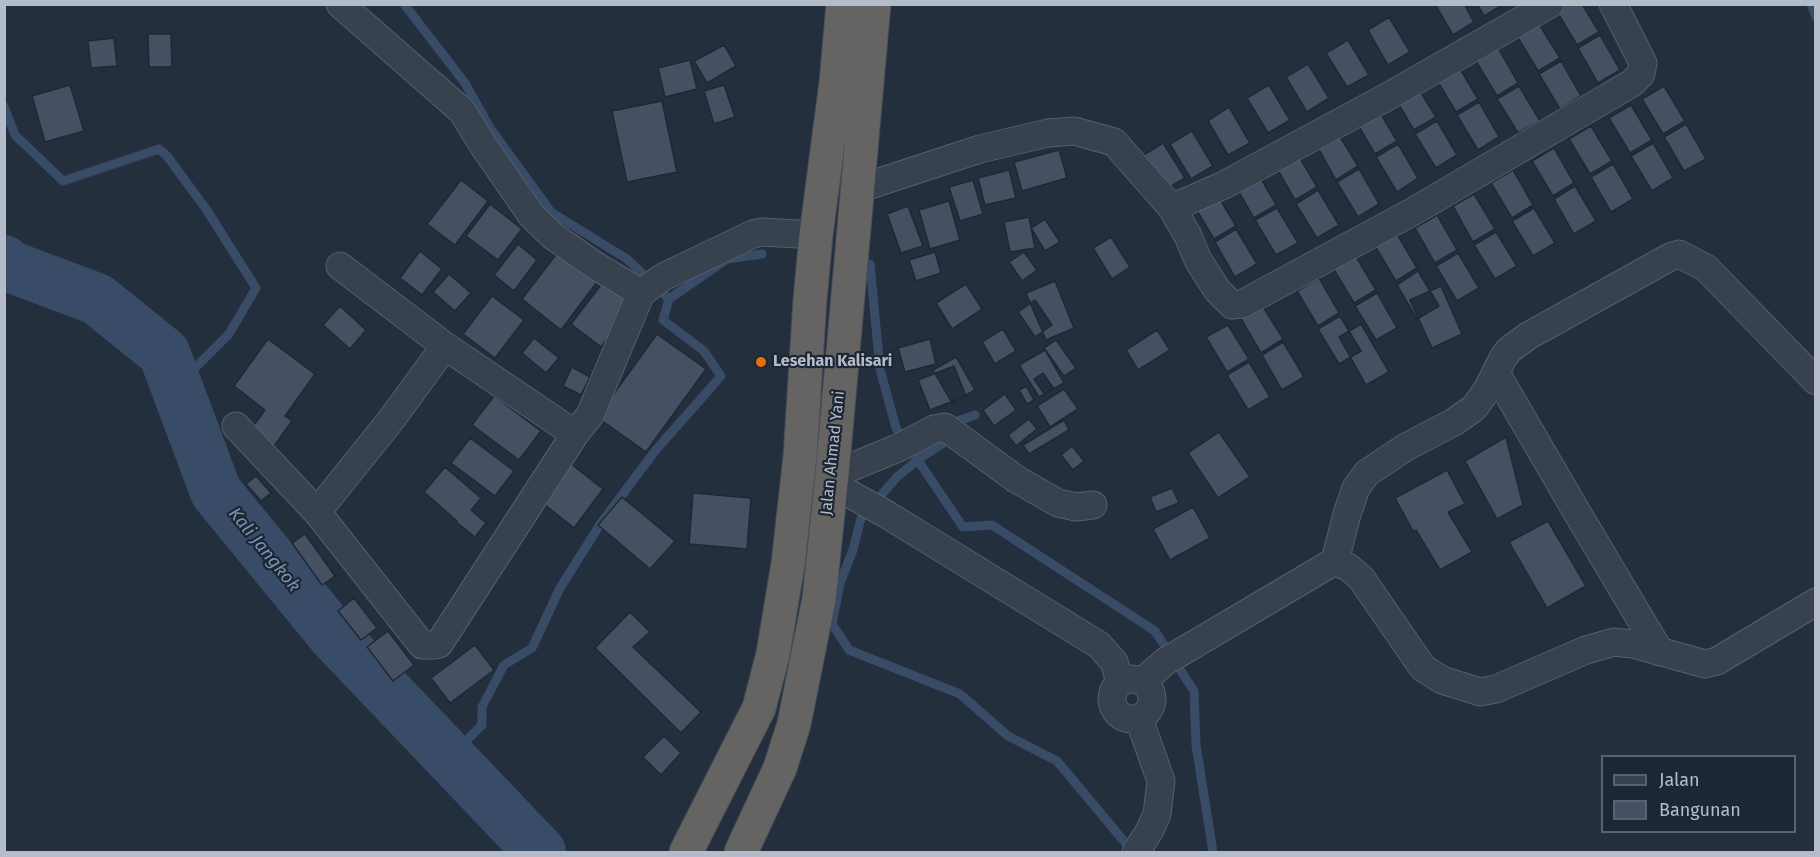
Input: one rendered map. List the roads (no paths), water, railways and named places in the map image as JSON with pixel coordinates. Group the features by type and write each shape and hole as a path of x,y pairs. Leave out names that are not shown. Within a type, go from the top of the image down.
{"highway":[{"path":"686,852 759,708 772,654 788,564 800,457 816,236 836,82 843,4"},
{"name":"Jalan Ahmad Yani","path":"741,852 780,768 794,724 819,598 874,4"},
{"path":"810,300 847,303"}],"street":[{"path":"340,4 462,111 532,216 552,236 596,266 650,286"},
{"path":"1172,208 1254,169 1550,4"},
{"path":"858,189 980,148 1048,133 1074,131 1114,142 1172,208 1198,260 1217,290 1232,306 1242,304 1414,211 1632,83 1641,74 1642,63 1613,4"},
{"path":"236,426 318,512 422,645 439,644 575,434 590,415 650,286 753,234 762,232 816,236"},
{"path":"1143,841 1157,814 1161,781 1139,719 1127,719 1117,713 1112,703 1113,691 1132,682 1335,561 1356,488 1367,473 1406,447 1454,422 1474,408 1509,350 1528,336 1679,254 1706,268 1815,381"},
{"path":"340,266 445,346 575,434"},
{"path":"318,512 391,420 445,346"},
{"path":"1496,373 1660,652"},
{"path":"1093,505 1076,507 1058,503 1016,479 952,432 934,429 831,479 860,500 1099,645 1132,682"},
{"path":"1335,561 1348,567 1361,578 1423,668 1442,680 1480,692 1496,689 1586,650 1614,642 1633,644 1695,663 1705,664 1717,661 1815,602"}],"waterway":[{"path":"404,4 465,83 490,128 551,212 627,259 669,299 663,320 704,351 721,376 655,451 601,523 560,588 532,648 504,665 482,707 482,725 450,757"},
{"path":"1811,4 1816,17"},
{"path":"4,106 15,135 63,181 159,149 167,156 206,209 256,288 229,334 177,390"},
{"path":"669,299 727,259 762,254"},
{"name":"Kali Jangkok","path":"4,261 9,266 97,299 164,353 216,492 334,636 540,852"},
{"path":"870,264 880,369 896,428 963,527 992,525 1155,631 1194,691 1196,745 1213,852"},
{"path":"920,458 945,442 955,422 975,415"},
{"path":"914,463 897,477 861,518 853,550 840,583 832,624 849,650 960,694 1008,736 1057,761 1133,852"}],"place":[{"name":"Lesehan Kalisari","path":"761,362"}]}
